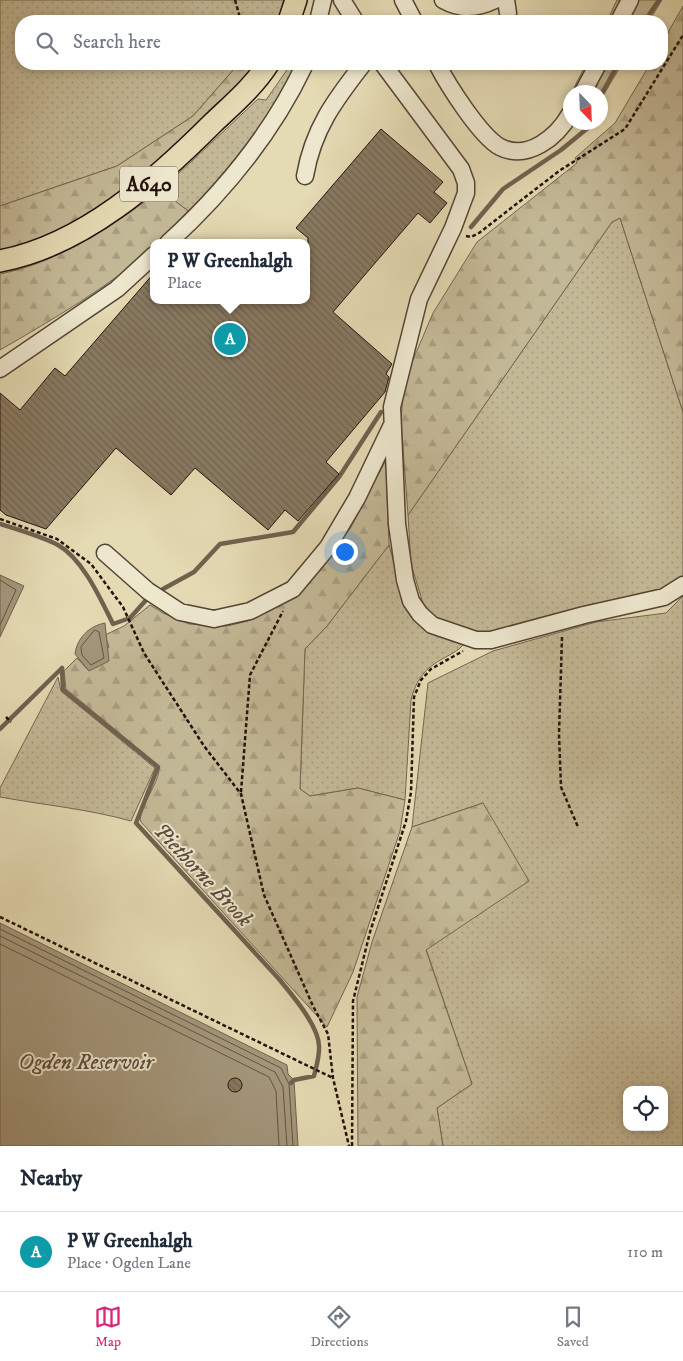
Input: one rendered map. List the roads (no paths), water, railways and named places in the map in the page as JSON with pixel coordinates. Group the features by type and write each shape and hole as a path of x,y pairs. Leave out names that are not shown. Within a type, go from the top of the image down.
{"main road":[{"path":"291,15 296,0"},
{"name":"A640","path":"0,261 53,243 132,198 164,172 252,84 263,70"}],"street":[{"path":"319,15 323,0"},
{"path":"342,0 351,15"},
{"path":"403,0 411,15"},
{"path":"443,0 463,8 476,8 494,0"},
{"path":"622,15 630,0"},
{"path":"172,239 249,159 294,87 302,70"},
{"path":"305,176 318,127 330,106 358,70"},
{"path":"387,70 461,169 466,182 466,193 451,233 419,299 392,407 397,524 405,580 411,601 432,626 476,640 504,638 559,621 664,597 683,585"},
{"path":"440,70 448,84 492,140 512,151 527,150 542,144 563,126"},
{"path":"587,85 595,70"},
{"path":"0,369 117,289 150,259"},
{"path":"105,553 148,591 180,612 214,619 250,611 294,589 328,547 357,498 392,425"}],"water":[{"path":"0,575 24,586 0,637"},
{"path":"105,623 109,661 89,671 75,654 76,648 81,638 89,630"},
{"name":"Ogden Reservoir","path":"0,923 287,1065 288,1074 294,1080 298,1146 0,1146"}],"waterway":[{"name":"Piethorne Brook","path":"649,15 659,0"},
{"name":"Piethorne Brook","path":"607,85 615,70"},
{"name":"Piethorne Brook","path":"471,227 503,189 561,150 585,130"},
{"name":"Piethorne Brook","path":"163,589 194,572 220,544 293,532 339,477 381,412"},
{"path":"0,524 44,539 67,551 90,581 113,624 130,618 147,599"},
{"name":"Piethorne Brook","path":"62,668 63,690 158,767 136,823 279,979 311,1022 319,1049 314,1076 294,1080 291,1083"},
{"path":"0,729 62,668"}],"place":[{"name":"P W Greenhalgh","path":"230,339"}]}
